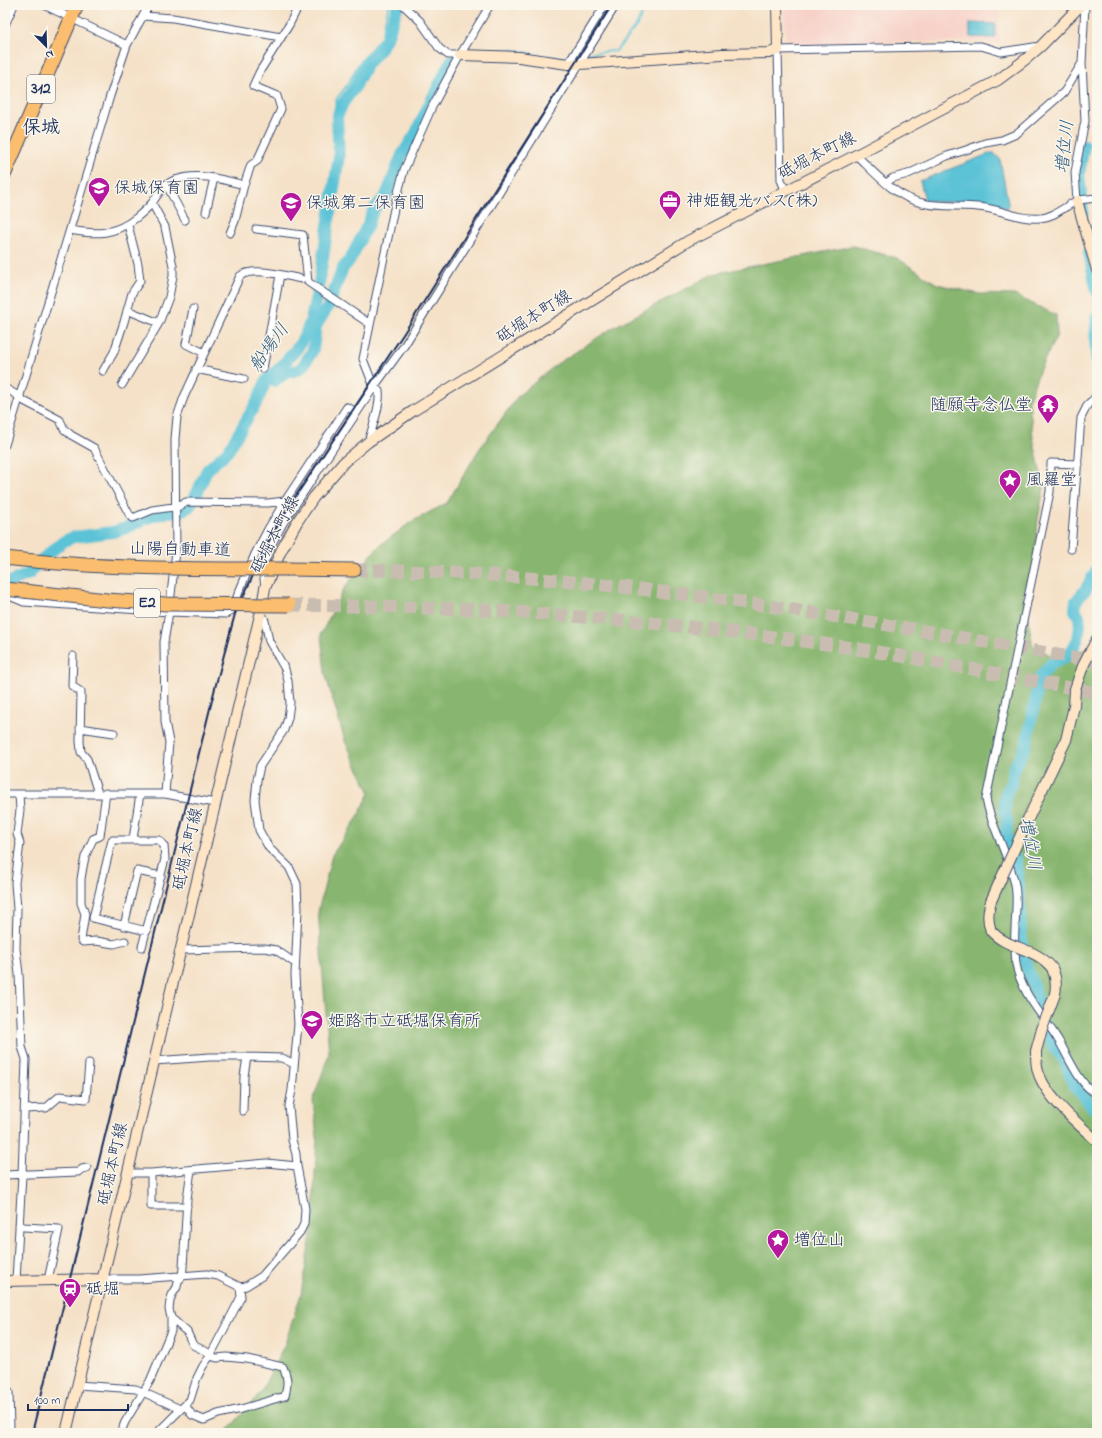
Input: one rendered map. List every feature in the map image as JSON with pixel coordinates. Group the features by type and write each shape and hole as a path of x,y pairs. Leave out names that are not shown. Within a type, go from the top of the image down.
{"highway":[{"name":"312","path":"5,173 77,5"},
{"name":"山陽自動車道","path":"5,558 57,564 171,569 354,570"},
{"name":"E2","path":"7,592 151,603 289,605"}],"main road":[{"path":"460,55 519,57 568,64 580,64 722,54 769,53 778,50 777,5"},
{"name":"砥堀本町線","path":"66,1433 261,611 265,588 281,551 297,522 314,497 344,462 368,442 413,411 688,241 998,80 1041,46 1081,5"},
{"path":"1077,201 1097,270"},
{"path":"1097,638 1083,666 1075,689 1074,706 1066,740 991,901 988,913 988,922 991,931 996,937 1038,955 1046,960 1052,968 1057,985 1038,1041 1036,1051 1037,1067 1040,1077 1065,1111 1097,1141"},
{"path":"5,1281 103,1279"}],"street":[{"path":"5,25 14,5"},
{"path":"44,5 127,45"},
{"path":"5,445 110,96 127,45 149,5"},
{"path":"230,233 235,221 244,185 251,165 257,161 281,109 277,96 253,86 299,5"},
{"path":"403,5 420,21 439,48 448,55 460,55"},
{"path":"368,442 378,406 379,391 374,387 364,359 395,204 404,170 432,107 460,55 490,5"},
{"path":"568,64 605,5"},
{"path":"265,588 263,568 269,550 279,530 357,412 404,346 616,5"},
{"path":"1077,201 1075,172 1085,121 1082,63 1085,5"},
{"path":"143,16 173,18 281,37"},
{"path":"785,190 781,180 778,50 981,46 1001,52 1041,46"},
{"path":"886,183 893,178 908,174 947,156 985,143 1002,140 1016,134 1064,92 1082,63"},
{"path":"856,155 886,183 907,198 921,203 934,205 975,206 1026,218 1040,218 1051,215 1077,201 1097,198"},
{"path":"70,230 85,233 101,233 112,232 128,225 147,209 166,184 174,180 188,177 214,178 244,185"},
{"path":"206,212 214,178"},
{"path":"166,184 186,220"},
{"path":"122,385 159,323 169,297 173,271 165,227 152,202"},
{"path":"103,371 114,352 133,290 140,281 138,264 128,225"},
{"path":"256,229 303,235 304,281"},
{"path":"165,794 169,742 165,722 164,642 176,551 175,439 178,417 184,397 196,369 240,276 243,273 250,271 280,275 304,281 324,292 370,324"},
{"path":"263,369 280,275"},
{"path":"193,309 186,344 204,353"},
{"path":"127,310 159,323"},
{"path":"196,369 244,379"},
{"path":"5,388 20,397 22,400 60,420 64,429 71,435 94,448 126,508 133,518 152,510 180,506 186,502 268,503 285,501"},
{"path":"1071,549 1081,418 1088,404 1094,399 1097,393"},
{"path":"7,592 24,602 169,612 226,614 231,611 255,554 285,501 347,407 357,412"},
{"path":"1078,464 1051,463 1050,492 986,799 989,812 1005,851 1016,885 1016,965 1024,988 1035,1007 1057,1038 1076,1072 1092,1092 1097,1093"},
{"path":"103,1279 182,1277 207,1274 218,1276 240,1287 246,1286 262,1276 300,1232 304,1224 305,1209 296,1154 292,1140 289,1106 292,1090 298,1024 295,975 298,909 297,884 289,867 269,848 259,830 255,800 260,766 284,730 288,718 290,703 288,681 285,669 269,642 265,621 261,611"},
{"path":"73,656 72,686 81,692 81,752 87,759 98,793"},
{"path":"80,728 114,733"},
{"path":"5,794 165,794 215,803"},
{"path":"16,1281 25,1109 26,1059 22,1047 19,974 16,949 17,908 15,883 20,843 17,834 20,810 19,794"},
{"path":"106,794 100,836 93,839 83,867 81,879 81,903 85,914 80,940 83,942 96,941 114,944 125,942"},
{"path":"132,839 140,794"},
{"path":"142,947 147,931 165,860 164,846 159,840 112,840 93,918 147,931"},
{"path":"124,926 138,871 161,876"},
{"path":"180,950 264,948 276,950 284,954 295,963"},
{"path":"154,1061 210,1057 247,1057 282,1058 294,1064"},
{"path":"243,1111 244,1076 247,1057"},
{"path":"25,1109 46,1108 60,1096 86,1098 89,1063"},
{"path":"128,1173 150,1173 267,1163 297,1166"},
{"path":"5,1175 78,1172 87,1168"},
{"path":"123,1427 142,1392 150,1381 171,1331 169,1309 172,1294 182,1277 191,1170"},
{"path":"150,1173 152,1206 187,1206"},
{"path":"19,1225 24,1227 59,1229 48,1280"},
{"path":"157,1433 190,1400 197,1378 241,1297 240,1287"},
{"path":"77,1385 136,1389 183,1407 192,1415 204,1420 218,1414 285,1396 288,1385 283,1367 247,1359 226,1357 217,1358 210,1356 208,1352 193,1345 187,1332 171,1318"},
{"path":"5,1389 9,1392 10,1428"}],"shaded area":[{"path":"783,5 999,5 999,44 983,42 895,42 791,46 787,43"}],"green space":[{"path":"853,246 897,258 937,284 979,294 1014,295 1056,315 1057,335 1040,369 1029,399 1033,438 1044,488 1038,519 1034,564 1023,594 1033,646 1056,658 1097,646 1097,1433 224,1433 261,1392 285,1344 301,1294 312,1229 317,1137 313,1100 329,1054 318,912 332,855 356,820 370,793 345,741 325,673 321,634 345,587 378,547 411,522 447,503 478,451 518,396 557,364 614,327 713,274"}],"water":[{"path":"970,23 995,24 995,38 970,37"},
{"path":"994,153 1000,159 1009,208 977,201 941,202 925,200 920,181"}],"waterway":[{"path":"337,117 334,112 337,98 348,84 358,65 381,37 389,5"},
{"name":"船場川","path":"5,584 29,574 40,561 64,541 74,537 113,532 126,528 149,517 168,512 181,511 189,507 207,470 228,451 257,402 266,381 281,367 298,347 311,320 319,283 339,156 337,117 343,103 355,87 367,63 380,50 388,35 398,5"},
{"path":"589,53 616,51 637,25 646,5"},
{"path":"470,51 513,50 533,54"},
{"path":"543,56 571,57"},
{"path":"274,381 286,373 298,370 303,366 313,350 316,326 328,307 343,268 350,260 374,209 386,196 402,155 416,133 451,61"},
{"name":"増位川","path":"1083,212 1079,174 1084,145"},
{"name":"増位川","path":"1089,252 1097,292"},
{"name":"増位川","path":"1097,316 1095,340 1097,363"},
{"name":"増位川","path":"1097,569 1086,589 1076,601 1075,610 1079,617 1080,626 1078,639 1072,650 1064,658 1051,664 1040,677 1026,746 1014,768 1012,783 1005,797 1005,812 1007,820 1006,836 1015,859 1017,872 1024,957 1036,994 1042,1020 1053,1046 1065,1061 1074,1086 1097,1112"}],"tunnel":[{"path":"354,570 496,575 735,601 952,636 1097,662"},
{"path":"289,605 481,610 564,615 688,627 811,642 883,653 1097,693"}],"railway":[{"path":"32,1433 215,688 235,614 270,539 291,503 404,333 612,5"}],"place":[{"name":"保城保育園","path":"99,208"},
{"name":"神姫観光バス(株)","path":"670,220"},
{"name":"保城第二保育園","path":"291,222"},
{"name":"随願寺念仏堂","path":"1048,424"},
{"name":"風羅堂","path":"1010,500"},
{"name":"姫路市立砥堀保育所","path":"312,1040"},
{"name":"増位山","path":"778,1260"},
{"name":"砥堀","path":"70,1308"}],"district":[{"name":"保城","path":"41,128"}]}
